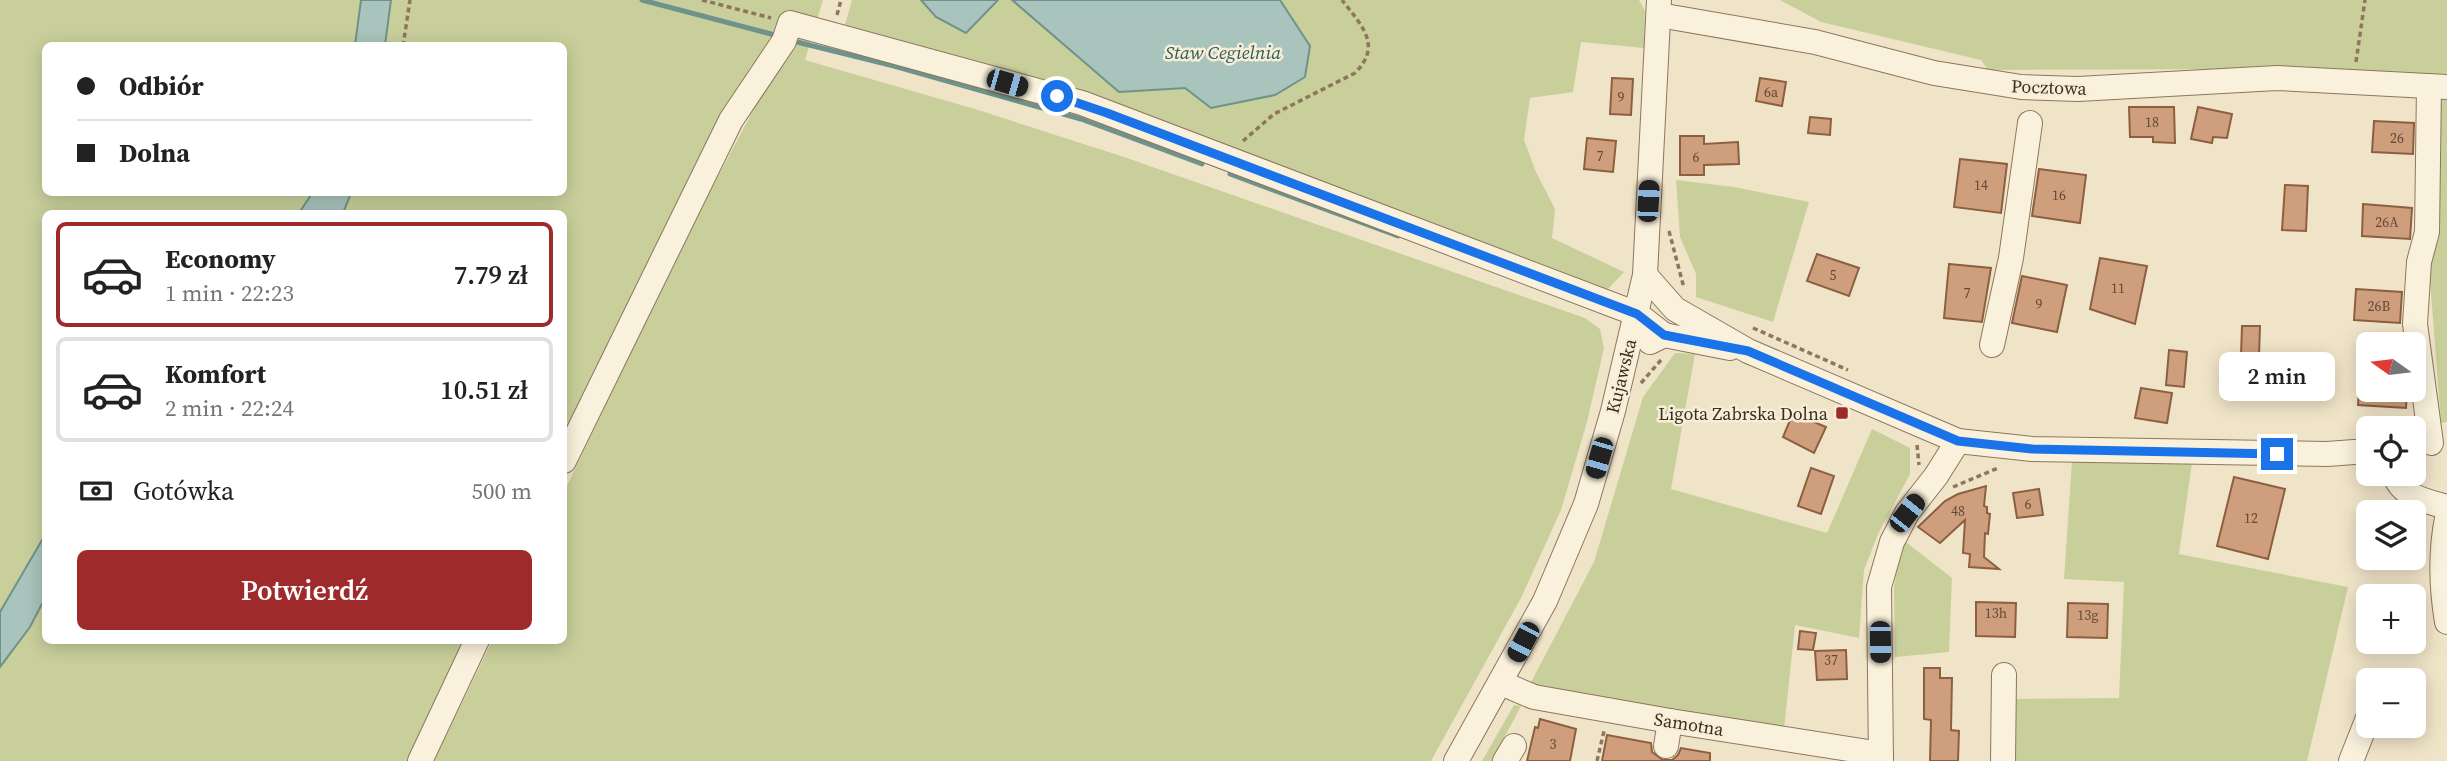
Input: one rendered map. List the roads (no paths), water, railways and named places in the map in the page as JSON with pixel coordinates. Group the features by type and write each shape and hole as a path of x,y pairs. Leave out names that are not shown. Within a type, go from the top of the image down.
{"street":[{"name":"Pocztowa","path":"1659,7 1815,42 1934,73 2021,87 2078,89 2277,78 2438,87"},
{"name":"Kujawska","path":"1456,761 1545,601 1586,504 1628,354 1645,275 1659,7"},
{"path":"567,455 731,120 784,41 790,23 1082,103 1637,314 1664,335 1748,351"},
{"path":"2431,443 2416,324 2419,262 2427,232 2430,157 2438,87"},
{"path":"1992,345 2013,245 2030,123"},
{"path":"1645,275 1675,309 1748,351 1958,441 2032,449 2356,453"},
{"path":"1637,314 1675,309"},
{"path":"1628,354 1664,335"},
{"path":"1881,758 1879,587 1892,542 1907,513 1936,476 1958,441"},
{"path":"2400,486 2405,492 2447,507"},
{"path":"2447,518 2441,580 2447,622"},
{"path":"420,761 475,644"},
{"path":"2003,761 2004,675"},
{"name":"Samotna","path":"1501,683 1534,697 1668,734 1881,758"},
{"path":"2351,761 2360,738"}],"water":[{"path":"361,0 391,0 385,42 355,42"},
{"path":"921,0 998,0 966,33 936,17"},
{"name":"Staw Cegielnia","path":"1012,0 1280,0 1310,46 1305,77 1275,95 1211,108 1185,88 1119,92"},
{"path":"310,196 350,196 344,210 301,210"},
{"path":"42,540 42,604 30,627 0,667 0,612"}],"waterway":[{"path":"642,0 775,35"},
{"path":"797,42 894,66 1081,119 1202,164"},
{"path":"1230,174 1398,236"}],"place":[{"name":"Ligota Zabrska Dolna","path":"1842,413"}]}
